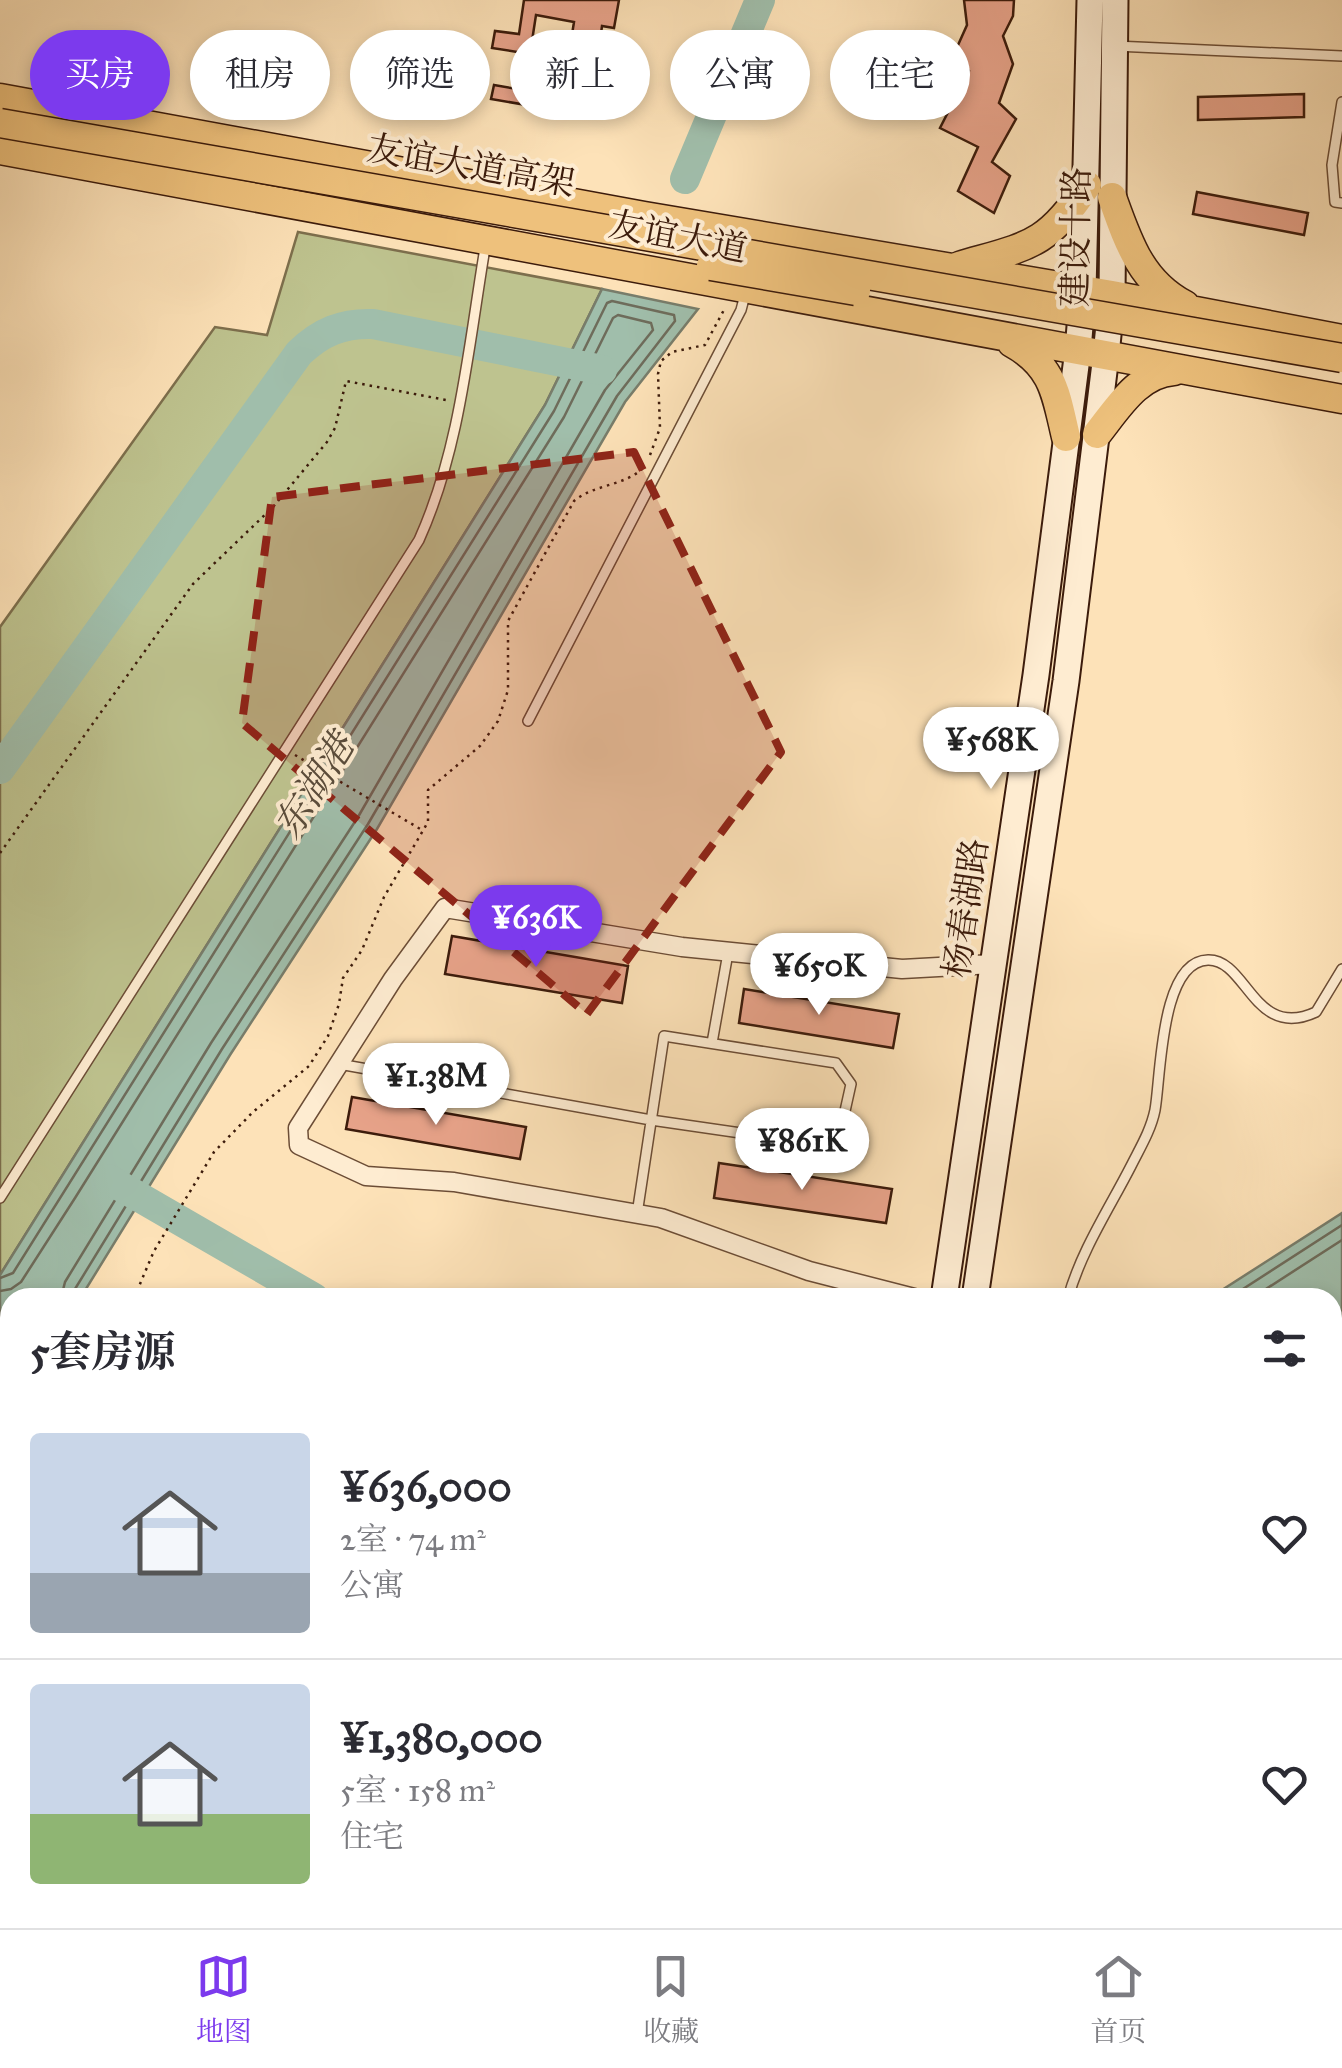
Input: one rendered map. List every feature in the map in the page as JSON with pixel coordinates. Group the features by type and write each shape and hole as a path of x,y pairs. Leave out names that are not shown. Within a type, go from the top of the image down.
{"main road":[{"name":"建设十路","path":"1090,0 1102,46"},
{"name":"建设十路","path":"1083,291 1099,191 1102,46 1115,0"},
{"name":"友谊大道","path":"0,98 1342,339"},
{"name":"友谊大道高架","path":"0,123 1342,358"},
{"name":"友谊大道高架","path":"0,141 1342,376"},
{"name":"友谊大道","path":"0,150 486,239 736,298 919,319 1342,399"},
{"name":"建设十路","path":"1092,352 1112,295 1099,191"},
{"path":"950,268 1042,239 1099,191 1153,283 1166,295 1205,314"},
{"name":"杨春湖路","path":"976,1288 1066,682 1097,434 1092,352 1083,291"},
{"path":"919,319 1011,342 1029,352 1040,361 1050,380 1066,438"},
{"name":"杨春湖路","path":"945,1288 1066,438 1092,352"},
{"path":"1097,434 1144,381 1162,372 1182,370"}],"street":[{"path":"875,1288 809,1271 661,1218 454,1182 366,1176 299,1145 298,1128 445,908 728,952 902,969 993,964"}],"lane":[{"path":"1102,46 1342,56"},
{"path":"1342,102 1332,164 1335,202 1342,203"},
{"path":"0,1198 419,540 440,485 486,239"},
{"path":"528,721 741,310 736,298"},
{"path":"712,1044 728,952"},
{"path":"1071,1288 1077,1269 1151,1124 1166,1010 1188,970 1206,960 1217,961 1228,966 1268,1010 1297,1017 1316,1012 1342,969"},
{"path":"339,1064 651,1120 837,1148 851,1084 836,1063 664,1036 651,1120 637,1214"}],"path":[{"path":"138,1288 154,1251 214,1152 253,1112 309,1066 328,1036 342,996 343,978 362,950 384,897 429,819 428,790 480,746 504,708 509,678 508,621 574,501 640,472 660,428 661,361 672,352 705,345 736,298"},
{"path":"0,853 193,584 273,507 327,442 335,428 346,380 458,402"},
{"path":"287,750 423,831"}],"highlighted area":[{"path":"634,452 781,752 587,1014 242,723 272,497"}],"green space":[{"path":"298,232 602,289 545,405 0,1275 0,627 215,327 267,335"}],"water":[{"path":"602,289 698,309 625,402 377,829 230,1055 87,1288 0,1288 0,1275 545,405"},
{"path":"1342,1213 1342,1288 1225,1288"}],"building":[{"path":"524,0 619,0 614,28 573,30 574,22 536,15 534,30 520,30"},
{"path":"964,0 1014,0 1013,16 1003,36 1013,64 999,103 1016,119 992,162 1010,176 994,213 958,191 978,147 940,128 944,120 970,120"},
{"path":"495,31 510,33 510,51 492,48"},
{"path":"494,85 510,88 510,102 491,99"},
{"path":"1304,94 1304,117 1198,120 1198,97"},
{"path":"1197,192 1308,213 1304,235 1193,214"},
{"path":"452,936 628,966 622,1003 445,974"},
{"path":"744,989 899,1014 893,1048 739,1023"},
{"path":"352,1097 526,1127 520,1159 346,1129"},
{"path":"719,1163 892,1189 886,1223 714,1198"}],"waterway":[{"name":"东湖港","path":"685,179 760,0"},
{"path":"0,769 299,353 315,339 342,327 373,324 602,370"},
{"path":"108,1179 297,1288"}]}
